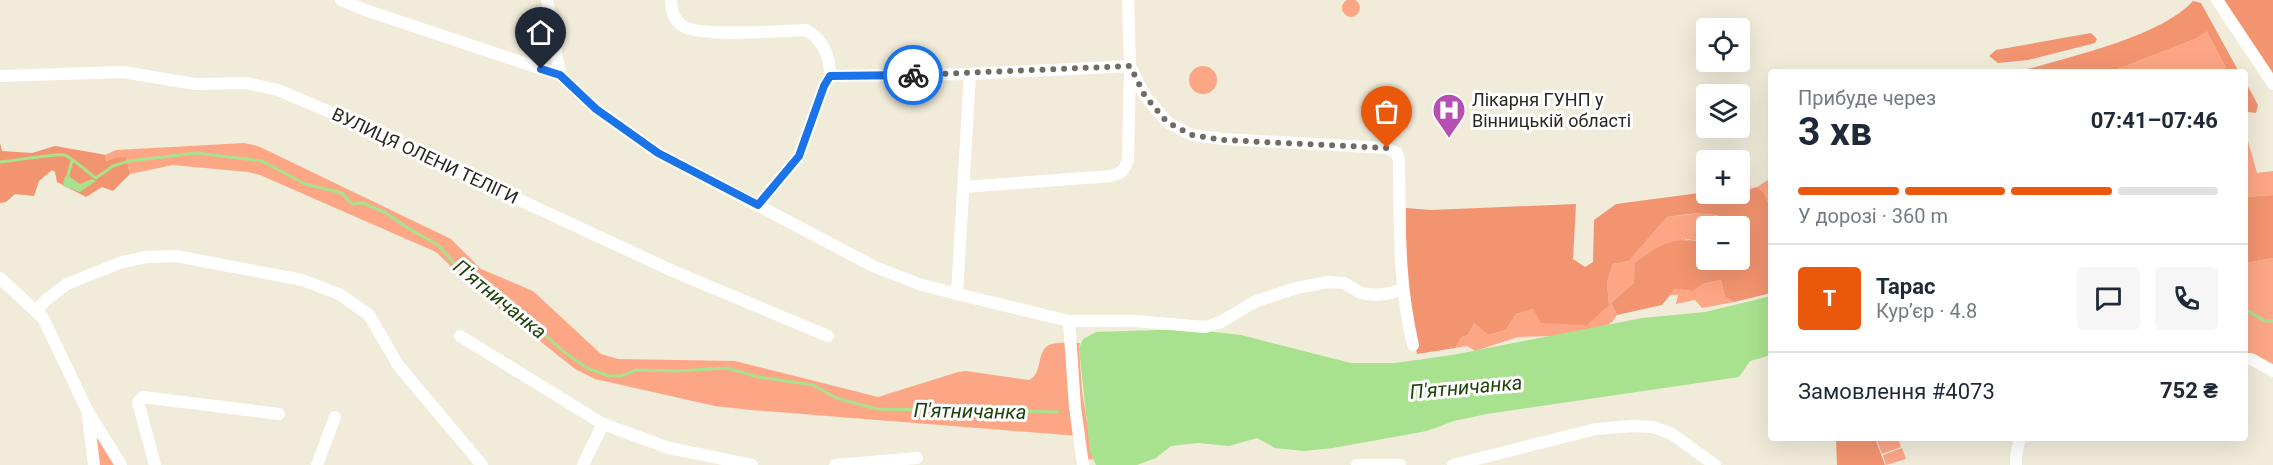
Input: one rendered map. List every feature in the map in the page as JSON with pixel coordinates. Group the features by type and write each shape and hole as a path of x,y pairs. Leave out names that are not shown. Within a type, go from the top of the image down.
{"street":[{"path":"342,0 365,10 560,75 596,109 658,153 875,267 920,284 1069,321 1135,321 1205,327 1221,322 1254,302 1296,288 1328,282 1344,283 1361,292 1376,295 1391,293 1402,288"},
{"path":"547,0 560,75"},
{"path":"670,0 674,16 681,25 695,30 806,30 816,36 826,50 830,76 824,86 799,156 758,205"},
{"path":"964,187 1120,174 1125,169 1128,159 1130,66 1128,0"},
{"path":"2217,0 2273,84"},
{"path":"830,76 970,74 1130,66"},
{"path":"1130,66 1145,96 1167,122 1192,135 1223,140 1387,148 1397,153 1400,162 1398,221 1402,288 1413,345"},
{"name":"ВУЛИЦЯ ОЛЕНИ ТЕЛІГИ","path":"0,76 123,72 195,84 246,83 278,90 343,117 675,272 828,336"},
{"path":"957,294 970,74"},
{"path":"36,311 67,284 122,262 147,257 176,256 302,280 339,294 361,307 369,315 398,365 482,465"},
{"path":"0,278 36,311 49,328 88,412 121,465"},
{"path":"1069,321 1075,408 1083,465"},
{"path":"460,336 603,424 669,448 752,465"},
{"path":"2248,359 2273,371"},
{"path":"155,465 138,402 143,397 279,414"},
{"path":"88,412 94,465"},
{"path":"317,465 335,417"},
{"path":"583,465 603,424"},
{"path":"1453,465 1596,429 1632,426 1653,427 1672,434 1714,465"},
{"path":"2016,465 2019,441"},
{"path":"835,465 917,458"},
{"path":"1358,465 1400,465"}],"shaded area":[{"path":"1351,-1 1357,2 1360,8 1357,14 1351,17 1345,14 1342,8 1345,2"},
{"path":"2219,0 2273,0 2273,80"},
{"path":"2193,1 2201,3 2237,69 2226,69 2207,31 2195,39 2118,69 2029,69 2136,36 2178,14"},
{"path":"2207,30 2226,69 2118,69 2195,39"},
{"path":"2091,33 2097,39 2095,43 2028,60 1998,63 1989,56 1996,50"},
{"path":"1203,66 1213,70 1217,80 1213,90 1203,94 1193,90 1189,80 1193,70"},
{"path":"2248,87 2258,105 2256,113 2248,112"},
{"path":"2248,141 2257,173 2273,171 2273,195 2248,197"},
{"path":"0,143 2,151 32,153 55,146 105,155 106,162 126,157 130,174 113,191 102,187 86,197 57,182 55,172 52,170 39,181 34,196 15,194 6,202 0,203"},
{"path":"244,143 258,146 451,239 481,269 533,291 601,354 618,359 735,361 878,397 966,371 1029,380 1037,372 1046,347 1054,343 1080,343 1082,391 1093,461 1092,459 1082,460 1079,436 715,406 595,379 575,369 470,285 436,252 260,175 173,165 130,174 126,157 105,163 105,155 116,150"},
{"path":"1768,180 1768,202 1764,193 1757,187"},
{"path":"1757,187 1764,193 1768,202 1768,294 1734,302 1725,297 1721,280 1703,284 1693,291 1675,289 1662,305 1617,315 1611,303 1634,283 1635,263 1668,243 1696,241 1696,270 1750,270 1750,216 1719,216 1702,213 1667,217 1629,261 1613,264 1607,282 1609,305 1587,325 1541,323 1533,309 1516,314 1506,330 1488,335 1474,323 1468,335 1462,337 1455,348 1417,354 1407,281 1406,208 1431,210 1576,204 1573,259 1585,267 1593,262 1594,220 1616,204 1696,193 1696,204 1750,204 1750,189"},
{"path":"2273,195 2273,258 2248,263 2248,197"},
{"path":"1708,212 1716,216 1696,216 1696,240 1686,239 1611,303 1617,315 1612,322 1591,335 1518,337 1475,351 1467,346 1455,348 1462,337 1468,335 1474,323 1488,335 1506,330 1516,314 1533,309 1609,305 1607,282 1613,264 1629,261 1667,217"},
{"path":"2273,258 2273,371 2248,360 2248,263"},
{"path":"1721,280 1725,297 1734,302 1702,308 1695,300 1676,304 1678,295 1670,295 1675,289 1693,291 1703,284"},
{"path":"97,437 115,465 98,465 95,438"},
{"path":"1836,441 1876,441 1885,465 1837,465"},
{"path":"1877,441 1899,441 1901,447 1882,454"},
{"path":"1902,448 1906,459 1886,465 1883,455"}],"water":[{"path":"68,173 80,184 92,179 96,181 80,192 63,186"},
{"path":"1768,297 1768,356 1750,361 1739,377 1487,414 1454,421 1427,431 1333,448 1304,451 1275,448 1257,438 1229,446 1198,443 1171,446 1156,458 1137,465 1096,465 1090,452 1079,348 1083,339 1096,332 1188,329 1241,335 1351,363 1395,363 1452,355 1642,318 1705,312"}],"waterway":[{"name":"П'ятничанка","path":"0,162 65,155 96,178 113,166 129,161 196,153 262,161 305,184 342,193 352,204 363,203 386,213 438,245 463,273 477,284 499,294 564,352 587,368 609,376 621,376 636,370 677,371 727,368 758,377 813,385 836,398 877,409 1058,412"},
{"path":"68,175 72,161"},
{"name":"П'ятничанка","path":"2248,311 2265,321 2273,321"}],"way so far":[{"path":"913,75 1130,66 1145,96 1167,122 1192,135 1223,140 1387,148"}],"place":[{"name":"Лікарня ГУНП у Вінницькій області","path":"1449,139"}],"route":[{"path":"541,69 560,75 596,109 658,153 758,205 799,156 824,86 830,76 913,75"}]}
